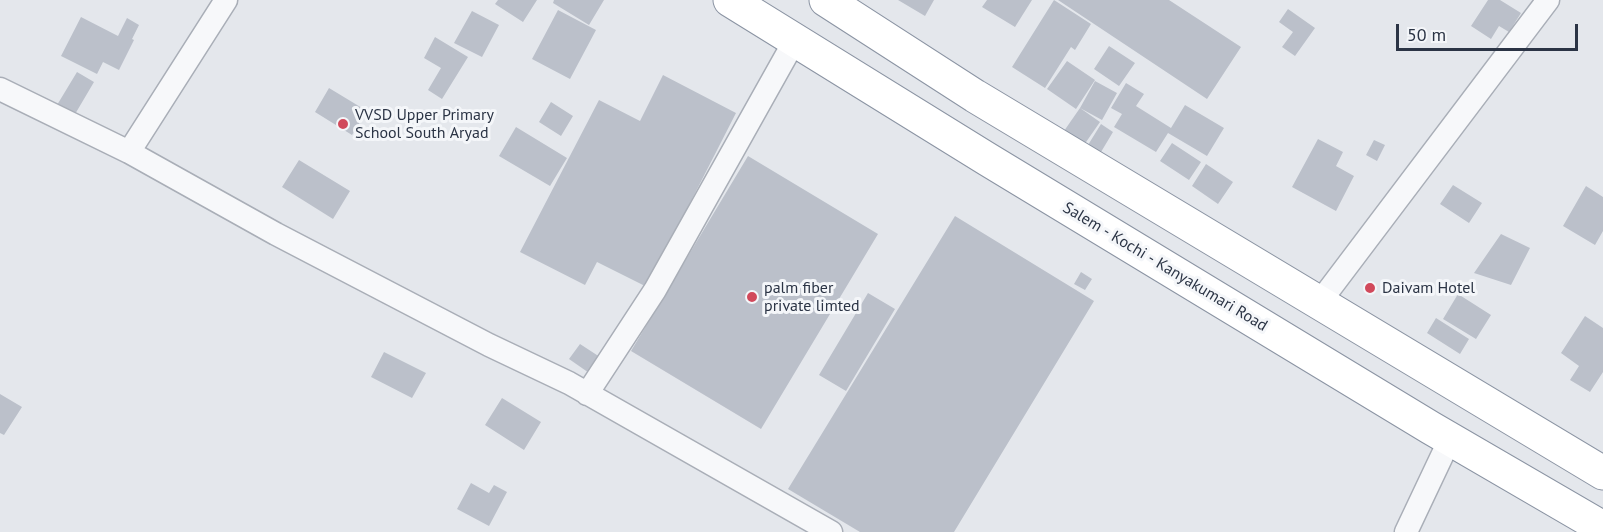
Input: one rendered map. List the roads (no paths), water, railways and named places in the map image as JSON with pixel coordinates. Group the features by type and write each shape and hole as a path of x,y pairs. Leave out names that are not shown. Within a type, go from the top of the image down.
{"highway":[{"name":"Salem - Kochi - Kanyakumari Road","path":"730,0 987,159 1450,439 1603,528"},
{"path":"826,0 975,96 1603,473"}],"street":[{"path":"129,152 226,0"},
{"path":"1319,303 1548,0"},
{"path":"587,394 656,290 795,40"},
{"path":"0,89 129,152 286,239 587,394 831,532"},
{"path":"1406,532 1450,439"}],"place":[{"name":"VVSD Upper Primary School South Aryad","path":"343,124"},
{"name":"Daivam Hotel","path":"1370,288"},
{"name":"palm fiber private limted","path":"752,297"}]}
